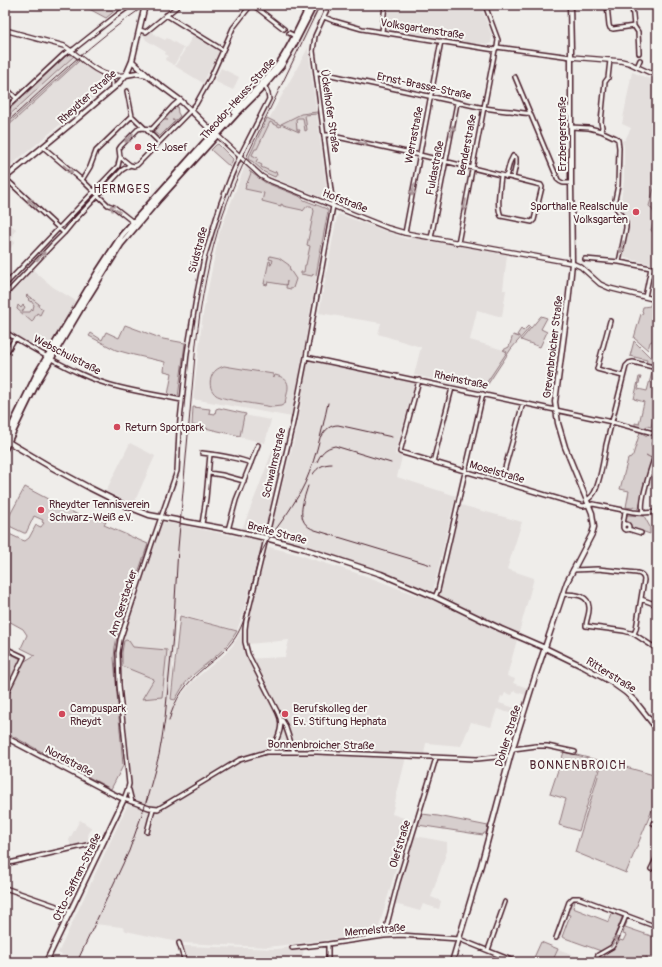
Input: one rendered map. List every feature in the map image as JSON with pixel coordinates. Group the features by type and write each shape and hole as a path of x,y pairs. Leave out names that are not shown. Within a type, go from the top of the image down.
{"main road":[{"name":"Rheydter Straße","path":"5,178 112,89 126,75 132,61 145,5"},
{"name":"Theodor-Heuss-Straße","path":"48,357 130,231 278,64 295,36 310,5"},
{"name":"Theodor-Heuss-Straße","path":"5,448 48,357 122,235 216,134 264,86 281,66 314,5"},
{"name":"Erzbergerstraße","path":"570,5 572,49 572,263"},
{"name":"Hofstraße","path":"132,61 180,100 216,134"},
{"path":"126,75 138,73 150,76"},
{"name":"Grevenbroicher Straße","path":"572,263 555,402 558,423 565,447 594,521"},
{"name":"Breite Straße","path":"7,441 49,466 104,495 149,515 202,524 266,538 300,547 382,574 435,597 500,629 545,648"},
{"name":"Dohler Straße","path":"452,962 481,865 510,757 545,648 567,582 592,534 594,521"},
{"name":"Ritterstraße","path":"545,648 584,667 611,682 625,692 635,701 657,729"},
{"name":"Nordstraße","path":"5,737 124,799"},
{"name":"Otto-Saffran-Straße","path":"46,962 124,799"}],"street":[{"path":"5,109 64,54 74,49 131,5"},
{"path":"140,30 146,32 179,5"},
{"path":"120,157 130,165 137,165 190,111 202,94 233,28 252,5 284,29"},
{"name":"Ückelhofer Straße","path":"329,5 315,36 313,51 333,206"},
{"path":"382,32 385,5"},
{"path":"485,5 498,40 496,48"},
{"path":"606,5 610,28 613,29 634,26"},
{"path":"632,5 634,26 638,32 639,53"},
{"path":"166,15 223,50"},
{"name":"Volksgartenstraße","path":"323,18 382,32 441,41 571,57 621,61 637,66 657,76"},
{"path":"5,30 64,46 109,78 112,82 112,89"},
{"path":"289,32 295,36"},
{"name":"Werrastraße","path":"405,233 441,41"},
{"name":"Benderstraße","path":"458,243 496,48"},
{"path":"601,131 605,82 608,78 610,60"},
{"path":"637,66 640,60"},
{"path":"99,71 113,76 126,75"},
{"name":"Ernst-Brasse-Straße","path":"316,73 322,73 457,103 525,114 529,113"},
{"path":"514,77 558,180 564,183 571,183"},
{"name":"Südstraße","path":"179,430 188,353 204,258 230,179 269,99 268,93 264,86"},
{"path":"5,87 16,98"},
{"path":"127,91 132,116 159,142"},
{"path":"5,285 58,227 118,166 120,157 119,149 121,146 140,128 152,129 180,100"},
{"name":"Fuldastraße","path":"431,238 457,103"},
{"path":"82,180 90,167 96,151 132,116"},
{"path":"571,127 589,128 601,131 618,140 618,185 614,205 626,222 626,232 618,262"},
{"name":"Hofstraße","path":"216,134 261,176 268,180 397,231 572,263"},
{"path":"324,135 542,185 534,220 532,222 501,216 499,214 498,202 501,176"},
{"path":"43,147 82,180 108,205 114,207 133,222"},
{"path":"506,177 513,156 516,158 513,178"},
{"path":"5,295 122,170 130,165"},
{"path":"5,178 64,233"},
{"name":"Schwalmstraße","path":"294,752 285,725 248,654 246,642 246,621 293,423 333,206"},
{"name":"Theodor-Heuss-Straße","path":"130,231 133,222"},
{"path":"585,259 657,268"},
{"path":"572,263 581,267 600,284 609,288 657,300"},
{"path":"22,267 27,272"},
{"path":"645,297 651,268"},
{"path":"610,321 597,370 623,376"},
{"name":"Webschulstraße","path":"5,332 80,374 120,388 182,400"},
{"path":"5,355 15,338"},
{"name":"Rheinstraße","path":"306,357 523,402 612,422 657,434"},
{"path":"587,500 591,498 597,487 626,366 632,362 657,368"},
{"name":"Moselstraße","path":"419,380 400,452 583,506 593,504 625,511 643,513 657,512"},
{"path":"433,462 452,388"},
{"path":"435,597 438,590 484,394"},
{"path":"501,482 523,402"},
{"name":"Am Gerstacker","path":"132,802 128,788 119,685 118,653 122,632 177,471 179,430"},
{"path":"643,513 642,499 657,449 654,444 657,434"},
{"path":"228,530 233,508 258,445"},
{"path":"202,453 239,459 251,463"},
{"path":"202,524 210,454"},
{"path":"209,473 244,481"},
{"path":"625,511 623,525 627,524 628,529 641,533"},
{"path":"573,570 598,569 638,573 644,577 634,634"},
{"path":"563,594 576,594 587,598 589,607 586,626 624,630 634,634 657,649"},
{"path":"641,599 657,606"},
{"path":"5,648 24,657 5,696"},
{"path":"271,752 280,728 280,717"},
{"path":"513,749 546,746 575,752"},
{"name":"Bonnenbroicher Straße","path":"153,809 158,809 239,760 271,752 477,759 506,756 510,757"},
{"name":"Olefstraße","path":"384,936 398,882 436,758"},
{"name":"Am Gerstacker","path":"124,799 128,788"},
{"path":"124,799 153,809 147,832"},
{"path":"5,864 104,841"},
{"path":"652,869 657,857"},
{"path":"5,888 71,911"},
{"path":"556,938 569,902 573,898 579,898 657,927"},
{"path":"488,950 505,902"},
{"path":"595,962 598,955 612,947 626,916"},
{"name":"Memelstraße","path":"292,948 401,935 458,939 516,962"},
{"path":"179,943 185,962"},
{"path":"328,944 328,962"},
{"path":"503,962 505,957"}],"shaded area":[{"path":"82,5 122,5 106,18"},
{"path":"387,5 480,5 492,36 491,43 472,43 386,30"},
{"path":"152,30 155,35 165,40 167,38 184,48 174,65 165,60 168,56 165,54 166,52 146,40 144,36"},
{"path":"193,36 219,51 203,83 175,66"},
{"path":"308,48 328,200 262,172 247,159"},
{"path":"78,53 83,58 79,61 78,60 5,127 5,119"},
{"path":"68,54 74,56 5,119 5,111 6,112"},
{"path":"78,60 79,61 5,129 5,126"},
{"path":"79,61 108,82 108,85 10,166 5,160 5,129"},
{"path":"221,68 239,77 233,90 214,81"},
{"path":"632,72 657,82 657,178 649,206 654,211 655,218 651,232 656,241 651,264 621,257 628,224 620,209 624,181 624,146 622,141 625,140 631,128 622,124"},
{"path":"177,105 180,116 176,120 172,120 175,121 159,136 153,131 163,120 168,120 164,119"},
{"path":"317,112 317,114 305,115 307,130 305,131 303,118 296,119 297,130 300,130 299,132 281,124 301,114"},
{"path":"267,118 281,125 280,127 270,122 257,149 255,149 252,155 258,158 256,162 262,165 261,167 275,173 276,171 277,174 275,177 264,172 248,159"},
{"path":"218,144 233,159 230,167 211,150"},
{"path":"245,166 266,183 328,209 292,417 193,399 203,314 219,234"},
{"path":"249,171 266,183 327,209 328,211 316,275 313,274 312,276 301,274 301,272 304,272 310,246 307,245 314,211 313,208 311,206 307,206 303,211 283,206 281,204 281,206 262,201 264,193 245,189 245,184 251,173"},
{"path":"657,178 657,239 651,230 654,220 654,212 649,206"},
{"path":"339,214 407,239 413,237 507,255 503,290 506,290 502,317 477,310 470,340 507,351 483,390 414,375 421,347 378,334 381,323 319,313 337,216"},
{"path":"5,221 16,229 12,239 15,242 6,254 5,253"},
{"path":"270,256 279,258 289,265 290,270 296,279 293,288 286,288 287,281 286,285 268,282 267,285 264,284 269,261 271,262 271,265 273,260 269,259"},
{"path":"33,270 53,287 76,301 46,354 5,333 5,294 8,296"},
{"path":"27,295 43,309 40,315 37,313 32,322 17,309 18,305 21,308 23,305 25,307 22,312 30,312 32,309 33,310 34,305 28,300"},
{"path":"651,303 657,304 657,336 655,336 654,340 650,342 648,350 634,338 641,314 643,312 643,307 650,306"},
{"path":"541,316 547,318 541,329 547,332 540,347 521,340"},
{"path":"125,325 163,339 185,343 178,397 168,395 172,373 164,371 165,362 116,350 89,336 91,333 102,340 106,332 119,338"},
{"path":"528,326 530,327 511,349 484,390 485,385 507,352 503,350 509,347 513,335 519,337 517,335 521,329 523,331"},
{"path":"634,341 657,364 656,365 646,363 647,360 630,356"},
{"path":"307,359 415,383 395,454 402,457 397,477 456,496 433,591 418,587 376,569 269,537 298,425"},
{"path":"224,366 273,374 274,378 275,375 285,379 288,385 286,403 281,406 272,407 216,395 211,388 211,378 216,370"},
{"path":"653,369 657,370 657,407 651,427 647,426 644,428 635,426 635,423 639,424 644,402 634,399 639,377 641,377 638,389 647,391"},
{"path":"193,407 210,409 209,413 215,414 216,409 219,408 246,414 244,416 240,436 192,425"},
{"path":"244,415 271,420 265,443 240,437"},
{"path":"640,432 647,436 648,434 654,436 652,444 655,451 639,509 636,507 626,507 629,491 620,489 628,459 633,455"},
{"path":"130,443 155,456 133,505 106,491"},
{"path":"273,449 283,452 263,542 237,630 177,614 170,699 177,702 194,680 225,654 241,632 246,659 285,657 289,640 248,644 247,625 269,547 369,577 418,596 419,594 437,602 461,505 522,522 507,569 534,578 507,676 515,679 513,683 528,688 526,695 514,691 512,695 505,693 503,697 501,696 499,703 521,710 519,716 497,709 491,727 471,722 461,746 426,743 424,754 407,753 392,814 410,820 377,934 268,947 182,943 126,931 122,927 95,924 77,962 58,953 128,804 131,779 130,758 120,653 122,639 161,522 239,537"},
{"path":"25,487 80,517 84,515 89,516 90,514 106,522 104,525 148,544 119,628 115,647 114,658 123,766 111,789 5,732 5,651 25,661 35,655 21,648 27,635 23,629 5,619 5,532 25,541 29,538 36,525 41,527 44,523 42,522 43,520 34,516 26,533 5,524"},
{"path":"627,515 644,516 650,527 650,534 630,527 629,523 625,521"},
{"path":"180,616 237,631 227,645 217,655 193,675 175,700 171,699"},
{"path":"124,641 129,641 133,647 167,650 162,697 142,699 154,679 122,666 122,652"},
{"path":"564,752 601,761 579,831 559,825 566,799 550,794"},
{"path":"605,761 657,776 657,798 626,873 575,852 602,763"},
{"path":"422,814 488,826 486,833 483,835 418,825"},
{"path":"80,820 92,828 88,835 89,840 71,846 69,840"},
{"path":"415,836 447,842 447,851 431,897 441,901 439,909 423,904 420,911 395,904"},
{"path":"573,900 575,901 573,908 609,922 612,913 622,917 610,946 601,951 562,937 570,915 566,914"},
{"path":"625,920 627,922 625,927 657,938 657,954 654,961 646,957 644,962 610,962 610,960 604,957 617,942 620,940 623,941 626,935 623,934 624,930 622,929"},
{"path":"541,942 558,949 552,962 532,962"},
{"path":"305,945 301,962 189,962 183,946 277,949"},
{"path":"558,949 579,957 577,962 552,962"}],"waterway":[{"path":"654,528 657,532"}],"tunnel":[{"path":"639,53 640,60"}],"railway":[{"path":"5,124 90,47 146,5"},
{"path":"146,802 159,755 165,718 196,344 200,311 210,262 223,214 238,177 320,5"},
{"path":"169,721 174,705 182,691 198,673 221,654 235,638 241,628 262,551 269,538 290,509 305,483 317,449 328,403"},
{"path":"322,436 328,428 338,425 392,437"},
{"path":"317,462 324,451 335,446 391,463"},
{"path":"313,474 321,466 332,464"},
{"path":"308,486 302,505 302,517 308,527 431,565"},
{"path":"77,962 129,851 148,797"}],"place":[{"name":"St. Josef","path":"138,147"},
{"name":"Sporthalle Realschule Volksgarten","path":"636,212"},
{"name":"Return Sportpark","path":"117,427"},
{"name":"Rheydter Tennisverein Schwarz-Weiß e.V.","path":"41,510"},
{"name":"Campuspark Rheydt","path":"62,714"},
{"name":"Berufskolleg der Ev. Stiftung Hephata","path":"285,714"}],"district":[{"name":"HERMGES","path":"122,189"},
{"name":"BONNENBROICH","path":"578,765"}]}
